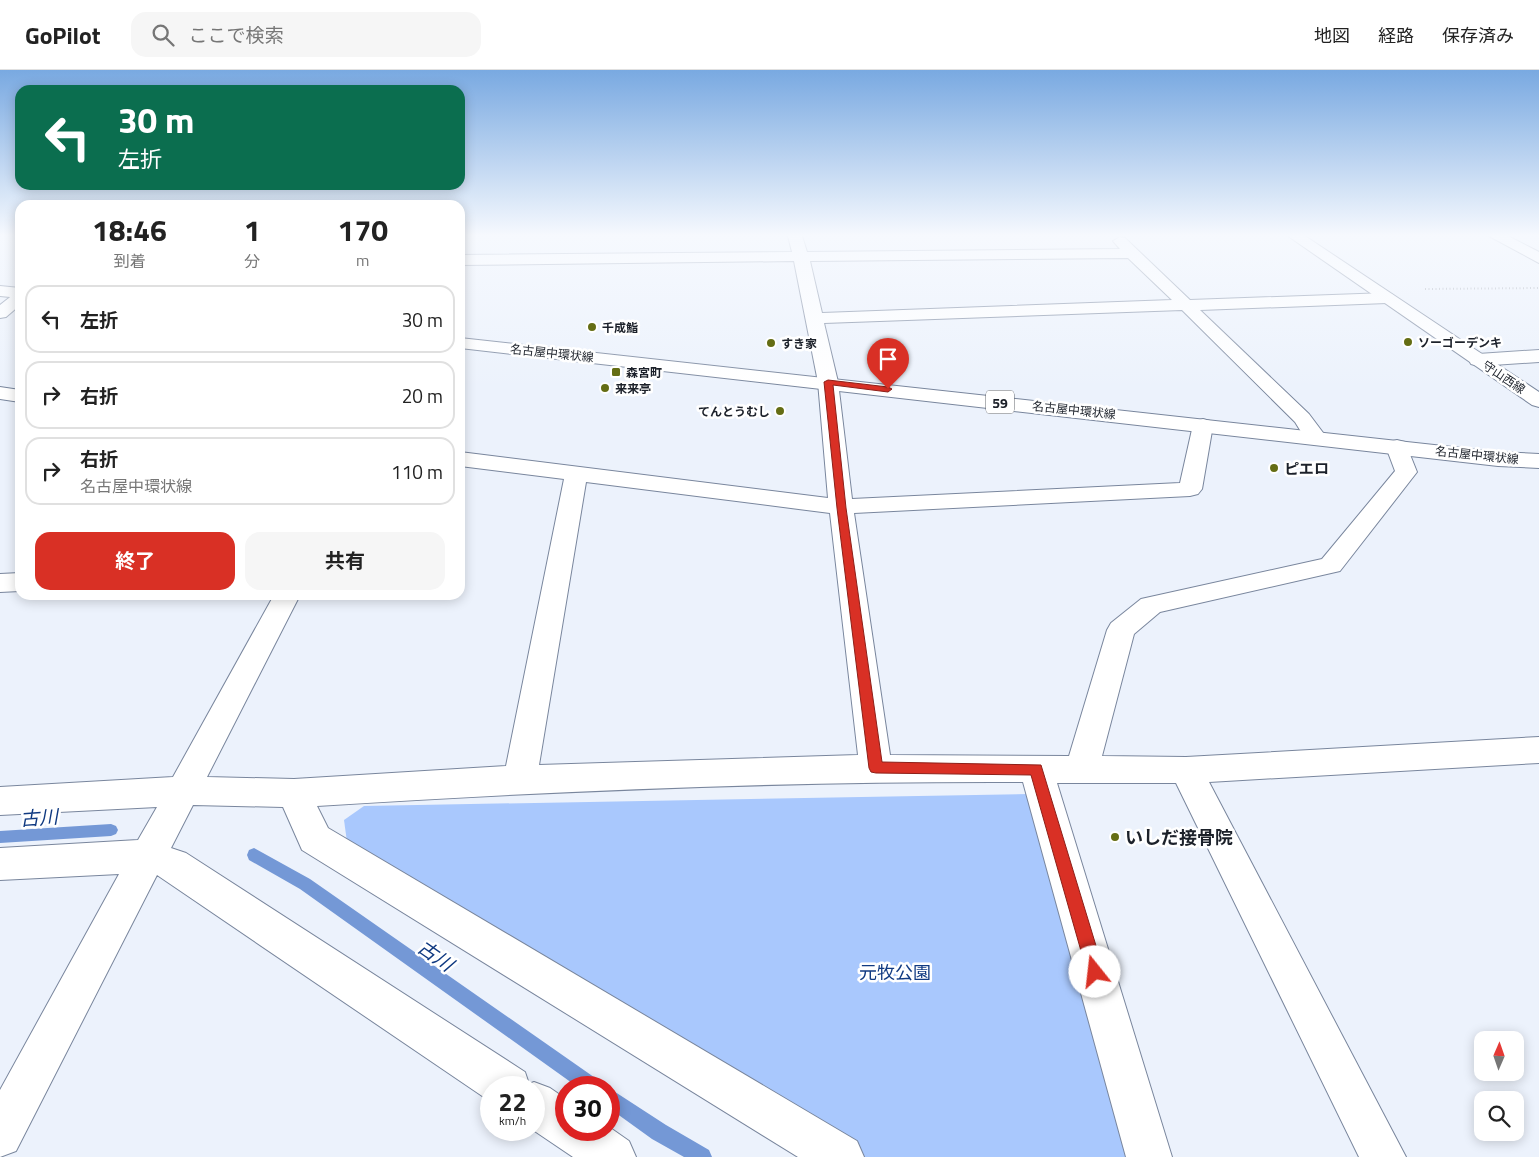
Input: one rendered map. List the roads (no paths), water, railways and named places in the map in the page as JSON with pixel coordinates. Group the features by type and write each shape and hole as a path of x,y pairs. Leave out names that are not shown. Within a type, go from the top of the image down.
{"street":[{"path":"807,287 828,382 842,508 876,768"},
{"path":"1167,287 1302,418 1316,438"},
{"name":"守山西線","path":"1370,287 1539,401"},
{"path":"0,291 15,292"},
{"path":"814,318 1186,305 1381,294"},
{"path":"0,313 15,301"},
{"name":"名古屋中環状線","path":"465,344 828,382 1397,447 1539,461"},
{"path":"1478,360 1539,356"},
{"path":"0,393 15,395"},
{"path":"465,460 842,508 1190,489 1203,425"},
{"path":"1082,769 1121,630 1151,605 1331,565 1406,472 1397,447"},
{"path":"520,779 576,474"},
{"path":"0,583 15,582"},
{"path":"0,1134 285,600"},
{"path":"0,801 183,791 294,793 520,779 876,768 1186,770 1539,750"},
{"path":"1036,769 1149,1157"},
{"path":"1186,770 1383,1157"},
{"path":"294,793 315,839 841,1157"},
{"path":"0,864 148,856 173,865 232,902 491,1076"},
{"path":"589,1141 613,1157"}],"waterway":[{"name":"古川","path":"0,837 111,830"},
{"name":"古川","path":"254,855 305,884 578,1076"},
{"name":"古川","path":"620,1105 659,1132 702,1157"}],"place":[{"name":"千成鮨","path":"592,327"},
{"name":"ソーゴーデンキ","path":"1408,342"},
{"name":"すき家","path":"771,343"},
{"name":"森宮町","path":"616,372"},
{"name":"来来亭","path":"605,388"},
{"name":"てんとうむし","path":"780,411"},
{"name":"ピエロ","path":"1274,468"},
{"name":"いしだ接骨院","path":"1115,837"}],"park label":[{"name":"元牧公園","path":"895,972"}]}
